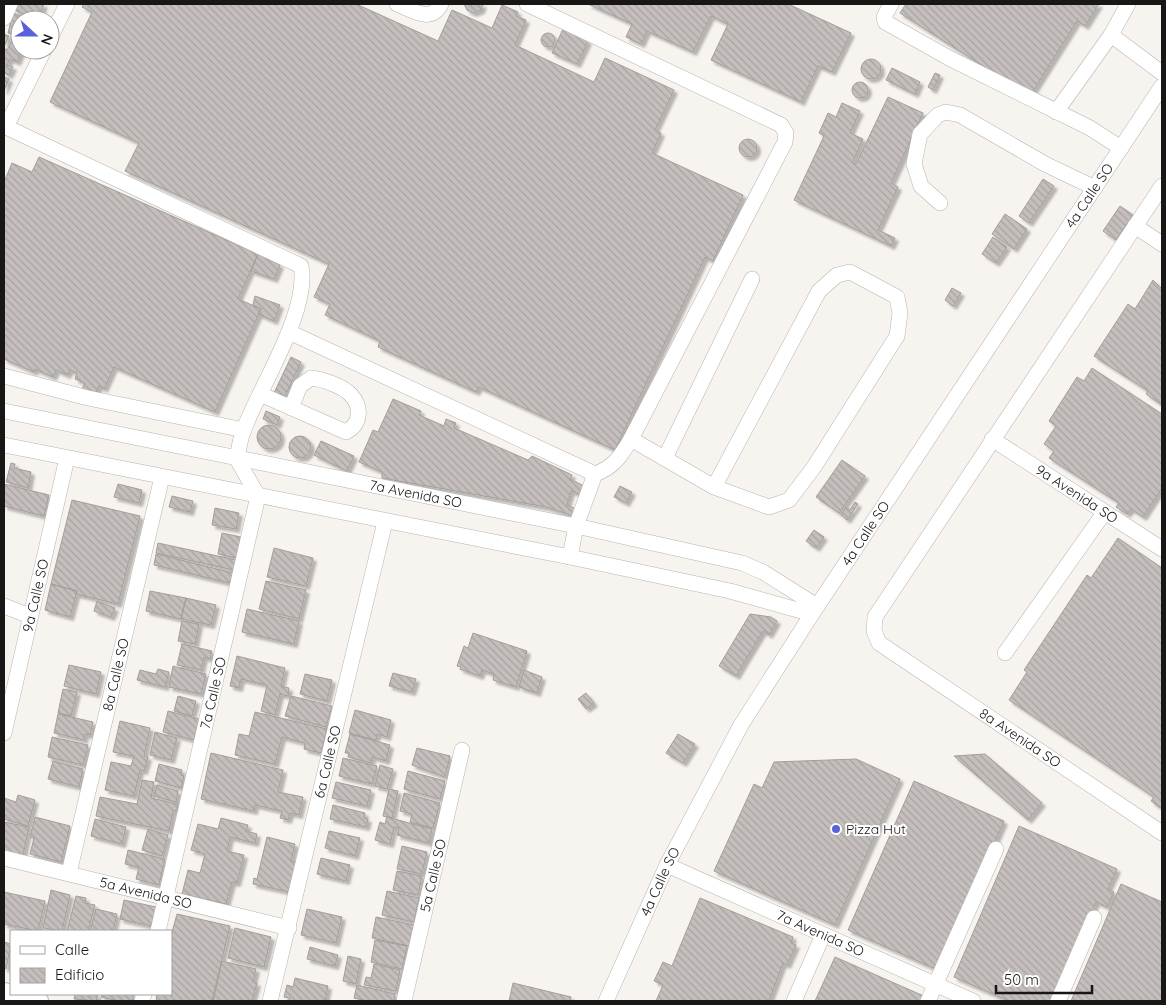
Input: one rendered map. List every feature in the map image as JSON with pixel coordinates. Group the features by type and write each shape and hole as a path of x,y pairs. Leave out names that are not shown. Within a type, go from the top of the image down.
{"highway":[{"path":"4,994 37,1001"}],"street":[{"path":"4,18 10,4"},
{"path":"60,18 67,4"},
{"path":"397,4 424,15 438,11 441,4"},
{"path":"289,332 595,474 608,469 618,460 632,440 785,142 786,133 781,125 527,4"},
{"path":"890,4 884,17 886,22 949,58 1090,128 1121,148"},
{"path":"1056,112 1111,36 1128,4"},
{"path":"1111,36 1162,73"},
{"path":"39,60 5,130 301,266 302,285 289,332 244,430 237,459 258,496"},
{"name":"4a Calle SO","path":"606,1001 667,865 741,725 814,610 1162,86"},
{"path":"940,203 921,186 914,164 920,134 938,115 946,112 960,115 1045,164 1094,188"},
{"path":"992,439 1162,186"},
{"path":"1135,226 1162,244"},
{"path":"632,440 714,488 770,507 789,500 814,467 897,336 900,313 897,297 850,272 837,275 819,291 714,488"},
{"path":"665,458 752,279"},
{"path":"4,376 88,398 244,430"},
{"path":"260,394 291,408"},
{"name":"7a Avenida SO","path":"4,411 576,526 742,563 763,572 814,610"},
{"name":"9a Avenida SO","path":"992,439 1162,549"},
{"name":"8a Avenida SO","path":"992,439 875,617 874,631 879,643 1162,833"},
{"path":"4,446 570,557 814,610"},
{"name":"9a Calle SO","path":"4,733 67,458"},
{"path":"570,557 576,526 595,474"},
{"name":"8a Calle SO","path":"69,873 162,477"},
{"name":"7a Calle SO","path":"158,930 258,496"},
{"path":"1005,653 1104,513"},
{"name":"6a Calle SO","path":"270,1001 385,522"},
{"path":"4,606 30,616"},
{"name":"5a Calle SO","path":"404,1001 462,750"},
{"path":"928,1001 996,849"},
{"name":"5a Avenida SO","path":"4,858 69,873 166,900 289,928"},
{"name":"7a Avenida SO","path":"667,865 973,1001"},
{"path":"1058,1001 1094,918"},
{"path":"794,1001 823,935"}],"building":[{"path":"16,4 44,4 42,10 14,10"},
{"path":"84,4 356,4 438,41 452,10 492,28 502,5 518,12 516,16 526,20 515,45 594,82 605,58 674,90 655,130 661,133 652,153 743,195 713,261 705,257 615,450 479,387 476,392 378,347 380,341 325,315 330,304 314,297 329,264 125,171 139,143 50,102 92,12 82,7"},
{"path":"464,4 483,4 481,10 473,13 467,10"},
{"path":"588,4 788,4 851,33 832,72 818,66 801,102 711,60 728,24 711,16 693,52 647,31 641,44 626,37 632,24"},
{"path":"906,4 1099,4 1085,26 1077,21 1030,96 900,13"},
{"path":"563,29 588,41 577,64 552,53"},
{"path":"548,33 553,35 555,40 553,45 548,47 543,45 541,40 543,35"},
{"path":"4,34 9,36 5,45 4,45"},
{"path":"10,44 10,59 7,65 4,63 4,48 7,50"},
{"path":"871,59 878,62 881,69 878,76 871,79 864,76 861,69 864,62"},
{"path":"4,66 13,67 9,75 4,73"},
{"path":"892,68 920,82 915,94 886,80"},
{"path":"935,73 940,75 933,90 928,87"},
{"path":"4,77 9,79 4,91"},
{"path":"860,82 866,84 868,90 866,96 860,98 854,96 852,90 854,84"},
{"path":"888,97 923,113 891,183 898,187 878,230 895,238 891,246 794,200 824,136 819,133 828,113 836,117 842,103 860,111 850,133 863,139 852,163 856,164"},
{"path":"748,139 754,142 757,148 754,154 748,157 742,154 739,148 742,142"},
{"path":"39,157 258,254 238,299 261,309 215,412 114,367 104,389 99,386 94,397 81,391 85,383 75,379 77,373 70,370 67,375 56,370 53,377 35,369 34,372 4,359 4,182 12,163 32,172"},
{"path":"1043,179 1054,186 1029,223 1019,216"},
{"path":"1120,206 1133,215 1116,240 1103,231"},
{"path":"1005,214 1027,229 1014,249 992,234"},
{"path":"993,237 1007,247 996,263 982,254"},
{"path":"258,254 280,265 274,279 251,271"},
{"path":"1153,280 1162,289 1162,405 1146,394 1148,391 1094,356 1128,304 1135,309"},
{"path":"952,288 961,293 953,306 945,300"},
{"path":"255,296 280,305 274,321 258,314 261,309 253,305"},
{"path":"291,357 301,362 284,398 274,393"},
{"path":"1092,368 1162,414 1162,488 1143,517 1131,509 1127,514 1116,507 1119,503 1049,458 1054,451 1044,444 1056,426 1049,421 1077,377 1084,381"},
{"path":"393,399 421,411 419,415 444,426 446,419 456,423 454,428 528,460 532,456 572,475 570,479 588,488 584,496 571,491 567,505 576,509 574,516 546,507 382,478 382,472 359,462 373,430 378,432"},
{"path":"266,411 280,417 277,425 263,419"},
{"path":"269,425 278,428 281,437 278,446 269,449 260,446 257,437 260,428"},
{"path":"300,436 308,439 311,447 308,455 300,458 292,455 289,447 292,439"},
{"path":"321,441 354,456 347,471 314,455"},
{"path":"842,460 865,476 839,513 816,497"},
{"path":"11,463 15,464 14,468 31,472 28,488 6,482"},
{"path":"4,484 49,495 44,516 4,506"},
{"path":"118,484 142,490 139,503 114,497"},
{"path":"620,486 632,492 626,503 614,497"},
{"path":"172,496 193,501 190,512 169,507"},
{"path":"72,500 140,516 118,604 76,594 77,591 51,584"},
{"path":"855,502 858,504 847,520 841,515 846,507 850,510"},
{"path":"215,508 239,513 236,529 212,525"},
{"path":"814,530 824,537 816,548 806,541"},
{"path":"222,533 241,537 236,558 218,554"},
{"path":"1118,538 1162,568 1162,809 1151,801 1154,797 1009,700 1027,672 1024,670 1087,575 1091,578"},
{"path":"158,543 236,560 234,570 156,553"},
{"path":"274,548 313,558 306,586 267,577"},
{"path":"156,554 233,573 230,583 154,565"},
{"path":"266,581 306,590 299,619 259,609"},
{"path":"51,584 77,591 70,617 45,610"},
{"path":"150,591 186,598 181,619 146,611"},
{"path":"186,598 216,605 211,625 181,619"},
{"path":"97,601 115,608 111,617 94,611"},
{"path":"247,609 299,621 294,644 242,632"},
{"path":"750,614 771,617 777,621 769,635 763,631 736,676 719,666"},
{"path":"182,621 199,624 195,644 178,641"},
{"path":"473,633 527,651 516,687 493,680 494,674 482,670 480,676 460,669 461,667 457,666 464,646 468,648"},
{"path":"182,644 212,651 210,659 204,657 201,670 177,665"},
{"path":"237,656 285,668 281,686 289,688 288,696 280,694 275,715 261,711 267,685 241,679 239,688 230,686"},
{"path":"69,665 101,672 96,694 64,686"},
{"path":"173,666 206,674 201,694 169,687"},
{"path":"158,669 169,672 165,687 137,680 140,670 156,674"},
{"path":"524,670 542,677 537,693 519,687"},
{"path":"393,673 416,679 412,692 389,686"},
{"path":"305,674 332,680 327,701 300,694"},
{"path":"63,689 77,692 71,716 58,713"},
{"path":"586,693 594,703 586,709 578,699"},
{"path":"178,696 196,701 192,716 174,711"},
{"path":"291,696 332,706 326,727 285,716"},
{"path":"355,710 391,720 387,737 377,734 376,740 349,733"},
{"path":"168,711 199,719 194,740 163,732"},
{"path":"255,712 327,729 321,753 304,749 305,743 282,737 275,764 235,755 239,734 249,736"},
{"path":"58,714 93,722 90,735 85,734 84,740 54,733"},
{"path":"120,721 150,728 144,756 148,757 144,771 140,770 134,796 105,790 111,762 131,766 134,756 113,752"},
{"path":"155,732 177,738 171,760 150,755"},
{"path":"350,734 390,745 386,761 372,757 371,763 348,757 349,753 345,753"},
{"path":"678,734 695,744 683,763 666,753"},
{"path":"52,737 88,745 83,765 48,757"},
{"path":"417,748 450,756 445,777 412,765"},
{"path":"211,753 283,770 278,792 303,797 299,815 290,813 288,820 280,818 282,811 255,805 254,811 201,799"},
{"path":"985,754 1042,803 1028,820 954,756"},
{"path":"343,758 377,766 372,784 339,776"},
{"path":"856,759 900,779 835,925 714,871 754,784 762,788 774,762"},
{"path":"53,761 83,769 79,787 48,779"},
{"path":"159,764 182,770 181,775 184,776 181,788 155,781"},
{"path":"380,765 393,769 387,789 375,786"},
{"path":"408,771 445,781 440,799 404,789"},
{"path":"142,780 154,782 151,798 178,804 177,810 173,811 169,831 96,816 100,797 137,804"},
{"path":"914,781 1004,821 938,970 848,930"},
{"path":"336,782 371,790 367,806 332,798"},
{"path":"157,785 178,791 176,802 154,796"},
{"path":"389,789 398,791 392,818 383,816"},
{"path":"404,793 440,803 433,828 410,822 412,814 400,811"},
{"path":"18,795 35,800 28,826 4,819 4,798 16,802"},
{"path":"333,805 365,813 364,818 368,819 366,827 330,819"},
{"path":"35,817 70,826 61,862 30,854 34,838 30,837"},
{"path":"387,817 432,829 429,843 397,835 399,828 394,827 390,844 375,840 380,822 385,824"},
{"path":"221,818 248,825 246,831 257,834 255,843 230,837 227,851 244,855 237,883 232,882 226,904 182,894 188,870 200,873 205,854 191,850 198,824 218,829"},
{"path":"95,819 126,827 122,844 91,836"},
{"path":"4,822 29,827 23,855 4,851"},
{"path":"1019,826 1117,869 1108,889 1114,892 1107,907 1096,902 1053,1001 1009,1001 954,977"},
{"path":"148,829 168,835 162,856 142,850"},
{"path":"329,831 360,838 355,856 325,848"},
{"path":"267,837 295,844 291,861 297,862 290,892 253,884 254,878 257,879"},
{"path":"402,846 427,852 422,874 397,869"},
{"path":"128,850 165,859 159,885 136,879 139,867 125,864"},
{"path":"321,858 350,865 346,881 317,874"},
{"path":"397,871 422,876 418,895 393,890"},
{"path":"1121,884 1162,902 1162,1001 1071,1001"},
{"path":"51,890 70,895 62,930 43,928"},
{"path":"387,891 419,898 414,922 382,915"},
{"path":"4,892 45,901 38,930 4,924"},
{"path":"76,896 86,898 85,903 95,905 88,930 67,930"},
{"path":"700,898 793,937 791,943 796,945 787,965 783,963 769,1001 656,1001 663,985 654,981 663,962 672,966"},
{"path":"124,900 156,907 152,926 120,919"},
{"path":"96,909 117,914 113,930 90,930"},
{"path":"307,909 342,917 336,943 301,935"},
{"path":"177,914 230,926 212,1001 156,1001 157,995 172,995 172,932"},
{"path":"376,917 414,925 409,946 372,938"},
{"path":"235,928 271,937 264,967 228,958"},
{"path":"375,940 407,946 402,969 371,962"},
{"path":"4,942 10,944 10,949 6,969 4,968"},
{"path":"310,947 338,955 335,966 307,959"},
{"path":"348,956 361,959 356,984 343,981"},
{"path":"835,957 926,997 925,1001 815,1001"},
{"path":"222,961 256,969 253,982 257,983 252,1001 213,1001"},
{"path":"374,964 400,970 396,991 364,985 366,977 371,978"},
{"path":"295,978 328,986 325,1001 289,1001 290,998 284,997 287,985 293,987"},
{"path":"513,983 571,997 570,1001 509,1001"},
{"path":"357,985 395,994 394,1001 368,1001 354,998"},
{"path":"75,995 98,995 96,1001 74,999"},
{"path":"102,995 134,995 132,1001 118,1001 101,997"}],"place":[{"name":"Pizza Hut","path":"836,829"}]}
